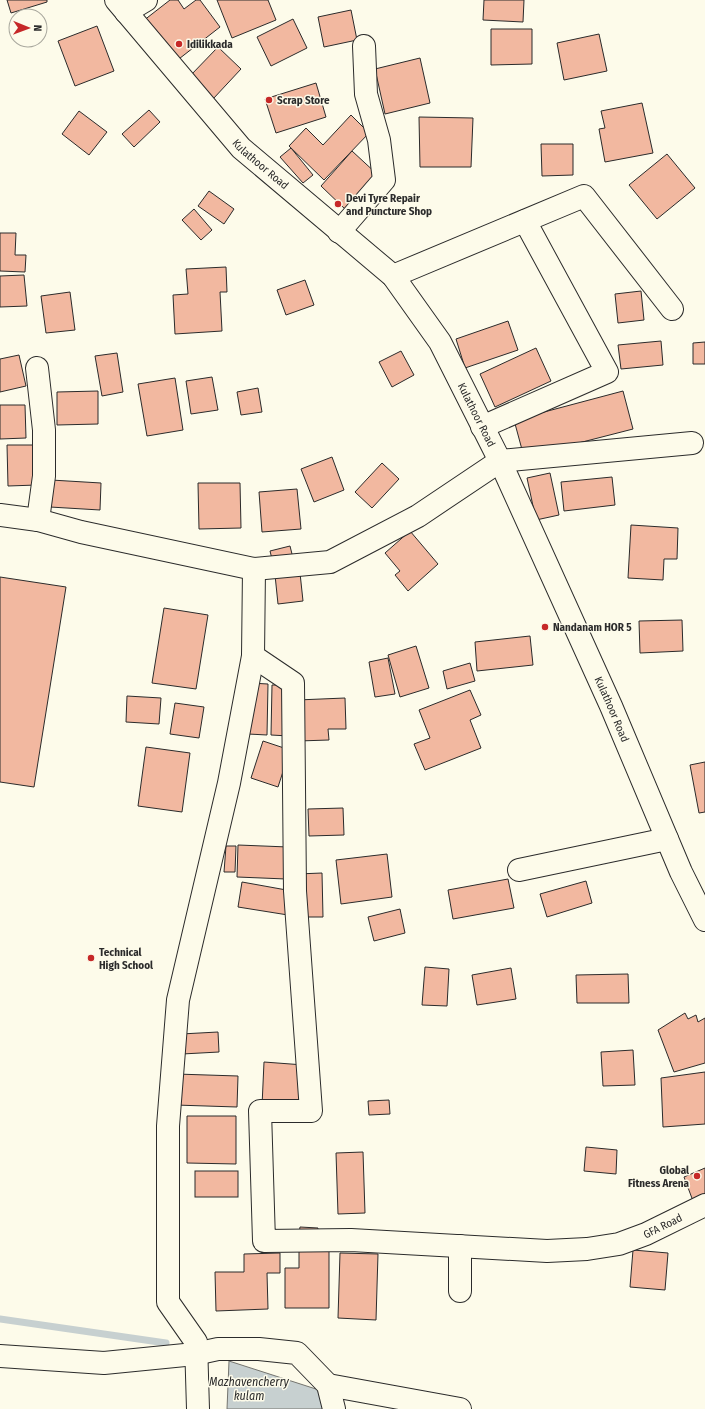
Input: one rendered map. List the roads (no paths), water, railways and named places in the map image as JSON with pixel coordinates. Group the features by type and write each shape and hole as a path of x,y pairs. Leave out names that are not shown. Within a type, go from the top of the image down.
{"street":[{"path":"121,6 146,0"},
{"name":"Kulathoor Road","path":"121,6 242,148 339,232 393,276 440,342 500,462 611,706 667,839 705,920"},
{"path":"339,232 384,180 379,140 366,94 364,46"},
{"path":"393,276 584,196 672,308"},
{"path":"482,427 607,372 525,221"},
{"path":"37,368 44,430 44,476 38,520"},
{"path":"0,515 38,520 80,532 254,569 330,562 418,516 500,462 692,443"},
{"path":"198,1409 196,1342 168,1302 168,1126 178,1000 229,783 253,656 254,569"},
{"name":"GFA Road","path":"253,656 293,683 295,891 311,1111 260,1111 264,1241 350,1240 547,1251 587,1249 619,1244 646,1234 705,1205"},
{"path":"519,870 667,839"},
{"path":"460,1246 460,1291"},
{"path":"0,1356 104,1362 196,1354 218,1349 259,1349 297,1353 328,1385 334,1409"},
{"path":"328,1385 460,1409"}],"water":[{"name":"Mazhavencherry kulam","path":"229,1361 319,1390 323,1409 227,1409"}],"waterway":[{"path":"0,1319 166,1343"}],"place":[{"name":"Idilikkada","path":"179,44"},
{"name":"Scrap Store","path":"269,100"},
{"name":"Devi Tyre Repair and Puncture Shop","path":"338,204"},
{"name":"Nandanam HOR 5","path":"545,627"},
{"name":"Technical High School","path":"91,958"},
{"name":"Global Fitness Arena","path":"697,1176"}]}
